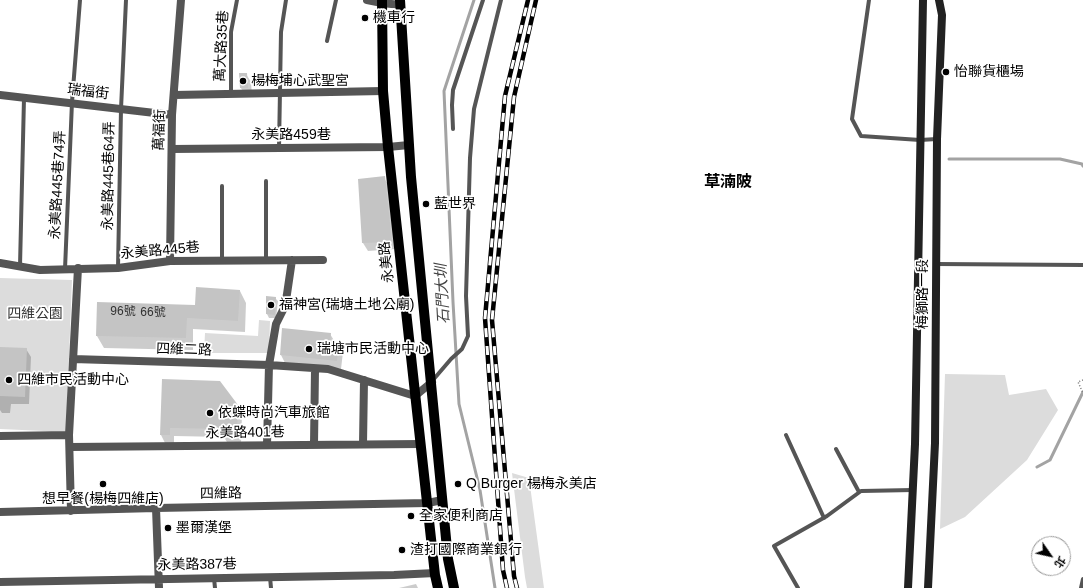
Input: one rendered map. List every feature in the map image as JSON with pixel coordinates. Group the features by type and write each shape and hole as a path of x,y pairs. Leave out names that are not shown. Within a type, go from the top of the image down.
{"main road":[{"name":"永美路","path":"382,2 383,91 388,147 435,573 438,588"},
{"path":"401,3 409,145 442,500 448,559 454,588"}],"street":[{"name":"萬福街","path":"170,261 172,115 181,0"},
{"path":"367,0 401,3"},
{"name":"梅獅路一段","path":"908,588 915,444 923,0"},
{"name":"梅獅路一段","path":"928,588 935,443 937,140 942,15 939,0"},
{"path":"174,95 383,91"},
{"name":"瑞福街","path":"0,95 72,102 172,115"},
{"name":"永美路459巷","path":"172,149 388,147 409,145"},
{"path":"267,445 269,365 276,324 284,308 292,260"},
{"name":"永美路445巷","path":"0,263 40,270 118,268 170,261 323,260"},
{"path":"71,511 70,435 78,268"},
{"name":"四維二路","path":"73,359 269,365 328,369 416,396"},
{"path":"314,445 315,369"},
{"path":"363,444 364,380"},
{"path":"416,396 432,382"},
{"path":"0,436 70,435"},
{"name":"永美路401巷","path":"70,448 421,444"},
{"name":"四維路","path":"0,512 428,503 442,500"},
{"path":"156,508 159,588"},
{"name":"永美路387巷","path":"0,582 43,584 159,579 435,573"}],"lane":[{"name":"永美路445巷74弄","path":"65,269 72,102 80,0"},
{"name":"永美路445巷64弄","path":"118,268 121,109 126,0"},
{"name":"萬大路35巷","path":"231,94 231,32 237,0"},
{"path":"279,148 281,32 286,0"},
{"path":"327,41 336,0"},
{"path":"454,129 452,105 453,90 483,0"},
{"path":"432,382 459,351 468,336 466,296 470,158 474,109 501,0"},
{"path":"869,0 852,119 861,136 937,140"},
{"path":"20,266 24,98"},
{"path":"266,181 266,260"},
{"path":"222,186 222,260"},
{"path":"936,264 1083,265"},
{"path":"786,436 824,518"},
{"path":"836,449 859,492"},
{"path":"798,588 774,546 824,518 861,491 913,490"},
{"path":"270,577 271,588"},
{"path":"214,578 215,588"},
{"path":"1080,588 1083,579"}],"path":[{"path":"1083,380 1078,382 1083,393"}],"green space":[{"name":"四維公園","path":"0,278 72,280 66,432 0,429"},
{"path":"259,320 270,321 269,353 204,353 205,333 258,336"},
{"path":"945,374 1005,375 1009,395 1046,389 1058,410 1027,460 965,517 940,529"},
{"path":"512,473 529,478 544,588 527,588"}],"building":[{"name":"楊梅埔心武聖宮","path":"239,73 247,73 248,88 240,88"},
{"path":"385,176 392,242 362,243 358,179"},
{"path":"196,287 240,290 238,321 187,318 186,338 96,336 97,302 195,305"},
{"name":"福神宮(瑞塘土地公廟)","path":"266,296 276,297 275,315 266,314"},
{"name":"瑞塘市民活動中心","path":"282,328 331,333 330,343 339,344 337,361 280,355"},
{"path":"0,347 27,348 25,397 0,396"},
{"name":"依蝶時尚汽車旅館","path":"162,379 220,381 238,405 237,436 222,436 223,429 170,428 170,435 160,435"}],"waterway":[{"name":"石門大圳","path":"474,0 444,91 459,404 480,490 495,588"},
{"path":"949,159 1060,159 1082,164 1083,166"},
{"path":"1037,467 1050,460 1083,392"}],"railway":[{"path":"507,588 503,570 485,318 505,96 528,0"},
{"path":"517,588 514,576 492,320 514,97 536,0"}],"place":[{"name":"機車行","path":"365,18"},
{"name":"怡聯貨櫃場","path":"946,72"},
{"name":"楊梅埔心武聖宮","path":"243,81"},
{"name":"藍世界","path":"426,204"},
{"name":"福神宮(瑞塘土地公廟)","path":"271,305"},
{"name":"瑞塘市民活動中心","path":"309,349"},
{"name":"四維市民活動中心","path":"9,380"},
{"name":"依蝶時尚汽車旅館","path":"210,413"},
{"name":"想早餐(楊梅四維店)","path":"103,484"},
{"name":"Q Burger 楊梅永美店","path":"458,484"},
{"name":"全家便利商店","path":"411,516"},
{"name":"墨爾漢堡","path":"168,528"},
{"name":"渣打國際商業銀行","path":"402,550"}],"district":[{"name":"草湳陂","path":"728,183"}]}
